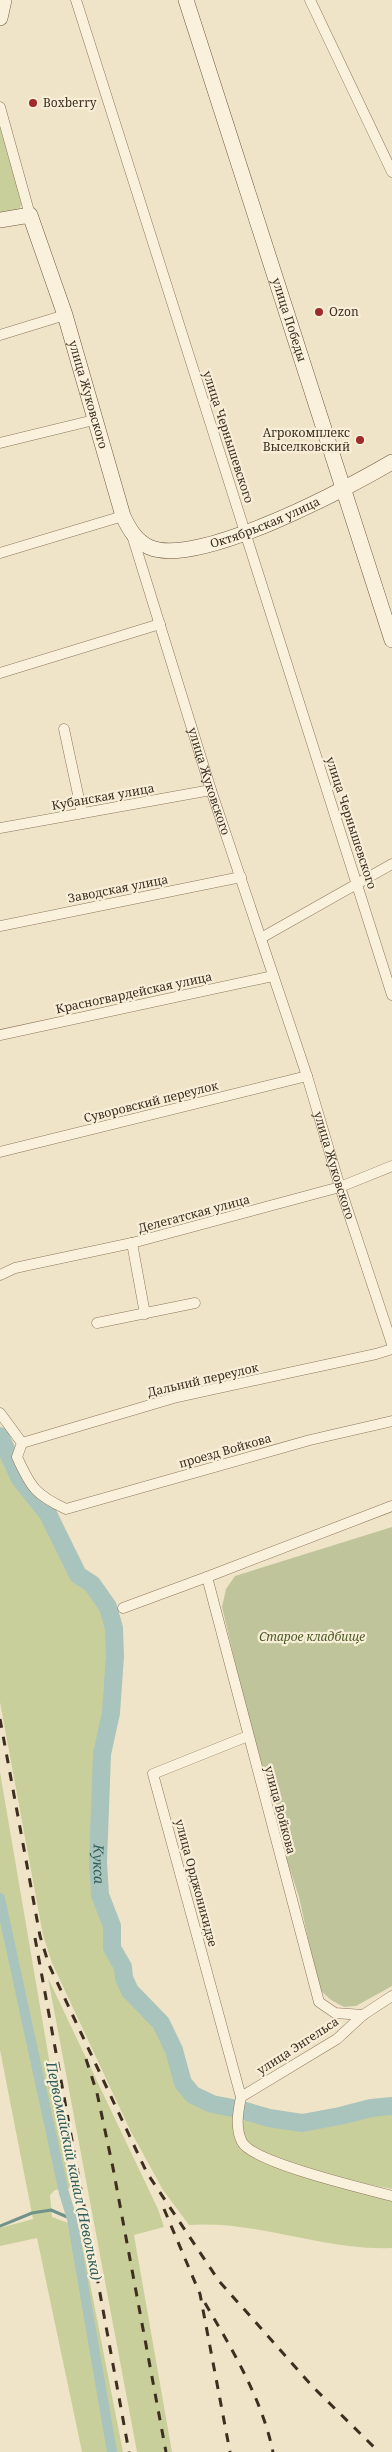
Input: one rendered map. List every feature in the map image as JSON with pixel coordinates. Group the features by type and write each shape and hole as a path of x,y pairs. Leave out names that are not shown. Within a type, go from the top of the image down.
{"street":[{"path":"0,18 4,0"},
{"name":"улица Чернышевского","path":"76,0 392,996"},
{"name":"улица Победы","path":"186,0 392,640"},
{"path":"310,0 392,172"},
{"name":"улица Жуковского","path":"0,106 30,216 65,315 123,516 132,534 211,790 307,1076 340,1187 392,1344"},
{"path":"0,220 30,216"},
{"path":"0,335 65,315"},
{"path":"0,443 94,420"},
{"name":"Октябрьская улица","path":"132,534 150,547 169,551 194,549 245,532 344,490 392,462"},
{"path":"0,553 123,516"},
{"path":"0,673 160,624"},
{"path":"64,729 82,813"},
{"name":"Кубанская улица","path":"0,828 211,790"},
{"path":"261,938 392,864"},
{"name":"Заводская улица","path":"0,926 241,877"},
{"name":"Красногвардейская улица","path":"0,1035 273,976"},
{"name":"Суворовский переулок","path":"0,1152 307,1076"},
{"name":"Делегатская улица","path":"0,1275 15,1268 132,1243 340,1187 392,1166"},
{"path":"132,1243 145,1314"},
{"path":"98,1323 195,1304"},
{"name":"Дальний переулок","path":"22,1443 177,1397 392,1349"},
{"path":"0,1413 22,1443"},
{"name":"проезд Войкова","path":"22,1443 17,1458 25,1476 41,1497 66,1509 310,1440 392,1421"},
{"path":"123,1608 392,1506"},
{"name":"улица Войкова","path":"208,1577 319,2002 335,2013 363,2016"},
{"name":"улица Орджоникидзе","path":"241,2097 153,1774 248,1736"},
{"name":"улица Энгельса","path":"241,2097 337,2039 363,2016 392,1996"},
{"path":"241,2097 237,2124 242,2143 255,2154 316,2176 392,2196"}],"green space":[{"path":"0,122 22,203 19,210 0,214"},
{"path":"0,1443 17,1482 27,1491 46,1517 74,1575 89,1587 104,1609 110,1629 112,1656 99,1754 95,1863 97,1896 108,1927 109,1948 121,1968 122,1979 128,1992 158,2024 170,2056 172,2074 182,2095 196,2106 233,2113 234,2130 238,2142 251,2155 392,2200 392,2248 341,2245 240,2227 189,2225 163,2190 131,2132 52,1963 43,1935 0,1702"},
{"name":"Старое кладбище","path":"392,1527 392,1986 356,2006 344,2007 331,2000 319,1989 299,1897 268,1803 222,1607 226,1589 235,1576"},
{"path":"0,1772 71,2188 55,2190 50,2195 52,2217 79,2227 123,2452 82,2452 37,2238 0,2246 0,2228 33,2219 0,2050"},
{"path":"48,1978 158,2209 164,2227 134,2235 172,2452 137,2452"},
{"path":"373,2110 392,2110 392,2189 326,2176 255,2150 245,2141 240,2125 247,2116 293,2128 313,2127 344,2120"}],"waterway":[{"name":"Кукса","path":"0,1436 20,1479 48,1514 78,1575 92,1584 108,1607 114,1628 115,1656 111,1713 102,1754 98,1862 100,1895 112,1926 112,1948 123,1967 124,1978 130,1991 161,2023 174,2050 183,2083 193,2095 212,2104 269,2118 302,2123 371,2108 392,2106"},
{"name":"Первомайский канал (Неволька)","path":"0,1898 64,2193 72,2219 112,2452"},
{"path":"0,2226 32,2213 51,2210 72,2219"}],"railway":[{"path":"0,1719 40,1936 49,1965 147,2173 219,2281 313,2387 379,2452"},
{"path":"35,1938 129,2452"},
{"path":"86,2059 97,2093 113,2168 166,2452"},
{"path":"164,2209 200,2294 230,2452"},
{"path":"205,2303 254,2394 262,2413 273,2452"}],"place":[{"name":"Boxberry","path":"33,103"},
{"name":"Ozon","path":"319,312"},
{"name":"Агрокомплекс Выселковский","path":"360,440"}]}
